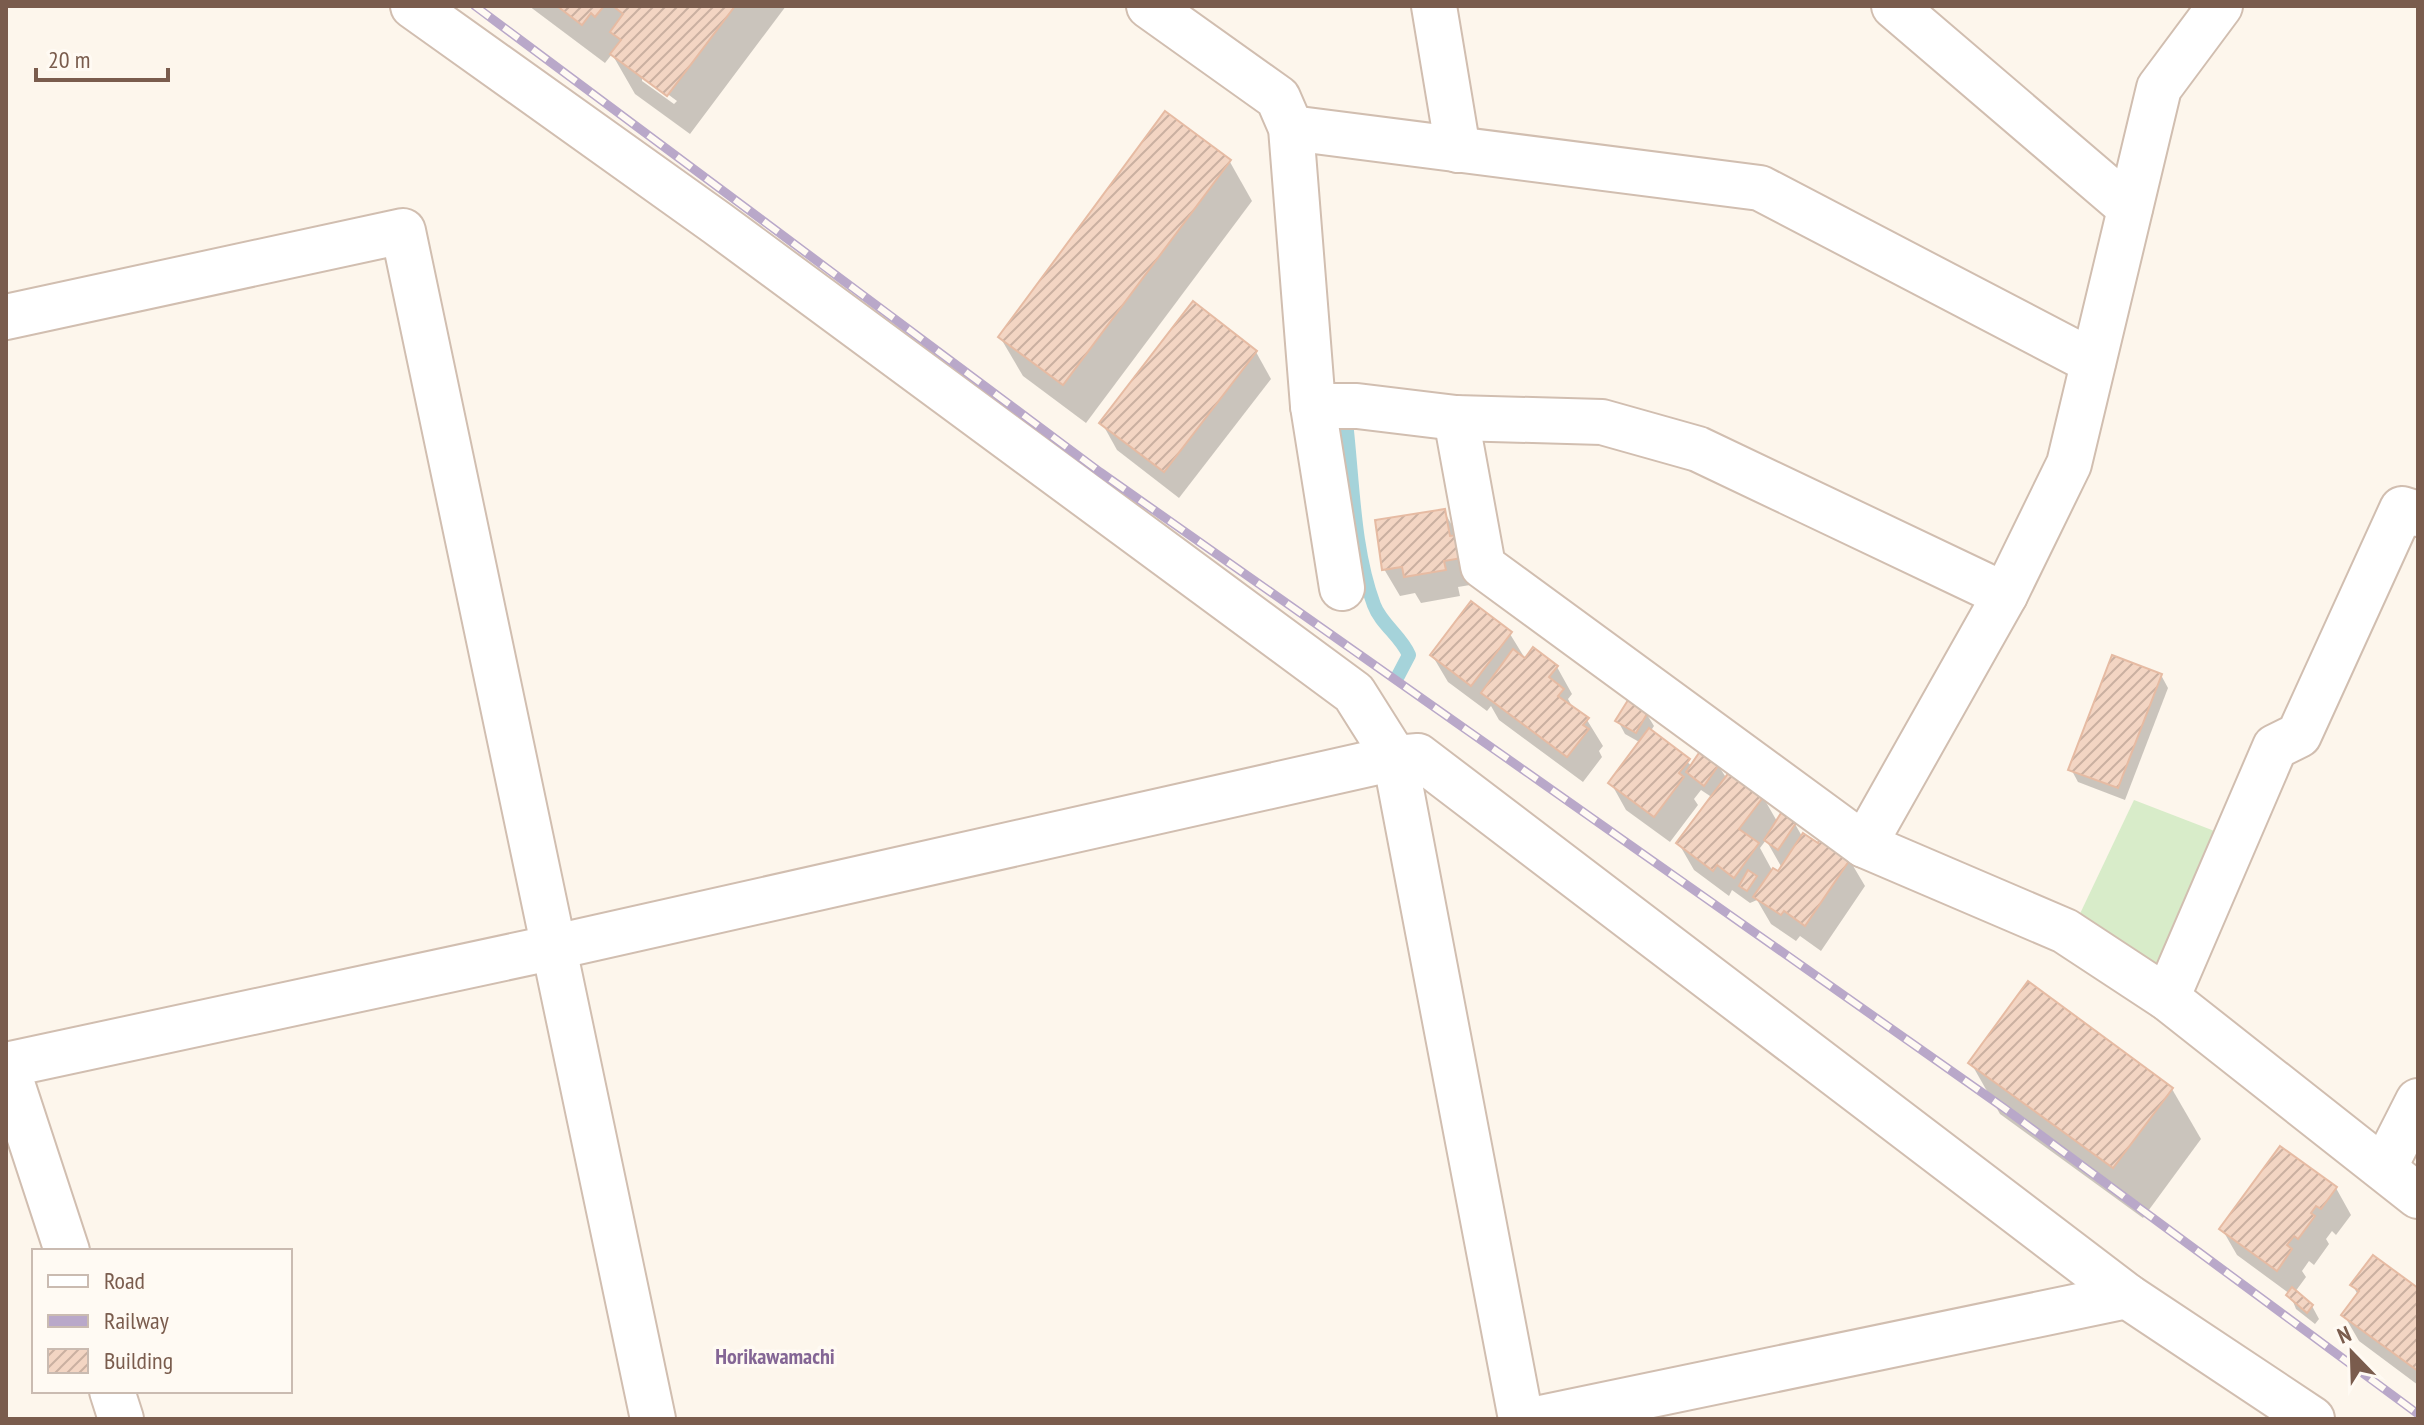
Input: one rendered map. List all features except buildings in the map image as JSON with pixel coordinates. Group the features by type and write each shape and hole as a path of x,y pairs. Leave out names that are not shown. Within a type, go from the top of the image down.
{"street":[{"path":"413,6 717,223 1354,693 1395,758 1521,1419"},
{"path":"1149,6 1278,98 1291,128 1313,406 1342,588"},
{"path":"1434,6 1458,150"},
{"path":"1894,6 2130,208"},
{"path":"1864,845 2005,595 2069,464 2159,88 2192,39 2220,6"},
{"path":"1291,128 1760,188 2093,362"},
{"path":"6,317 403,231 653,1419"},
{"path":"1313,406 1357,406 1456,418 1602,422 1698,449 2005,595"},
{"path":"1456,418 1483,566 1864,845 2065,931 2167,998 2385,1166 2418,1196"},
{"path":"2167,998 2275,747 2299,735 2402,509 2418,514"},
{"path":"66,1249 6,1065 555,947 1395,758 1418,756 2127,1296 2312,1419"},
{"path":"2385,1166 2418,1101"},
{"path":"1536,1419 2127,1296"},
{"path":"113,1393 121,1419"}],"green space":[{"path":"2134,800 2230,837 2181,952 2145,967 2077,920"}],"waterway":[{"path":"1346,422 1355,515 1367,583 1377,612 1409,655 1398,676"}],"railway":[{"path":"475,6 1100,472 2004,1108 2418,1414"}],"district":[{"name":"Horikawamachi","path":"775,1356"}]}
